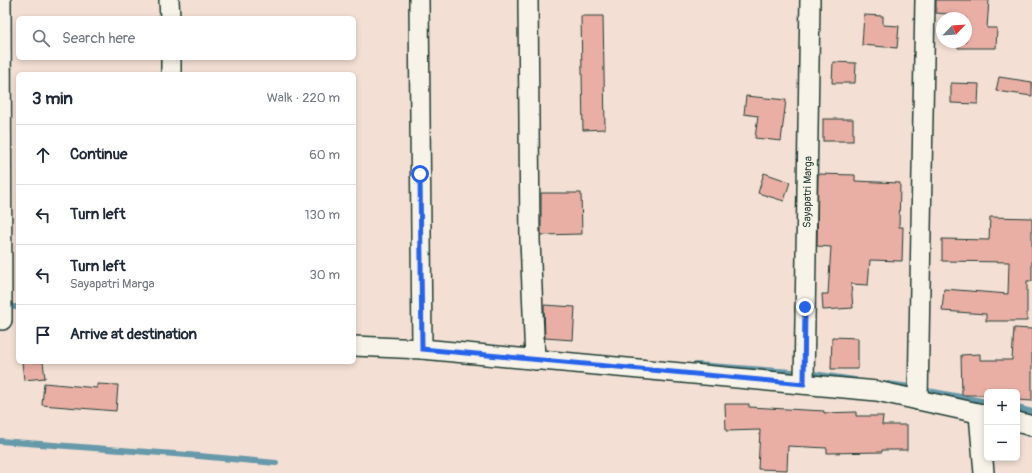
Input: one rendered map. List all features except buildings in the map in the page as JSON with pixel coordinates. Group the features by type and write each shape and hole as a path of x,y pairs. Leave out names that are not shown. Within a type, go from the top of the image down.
{"street":[{"path":"1,0 7,320"},
{"path":"169,0 170,16"},
{"path":"418,0 422,349"},
{"path":"528,0 530,240 535,360"},
{"name":"Sayapatri Marga","path":"804,384 810,0"},
{"path":"918,400 925,0"},
{"path":"171,60 171,72"},
{"path":"356,346 422,349 877,391 983,414 984,473"},
{"path":"1020,423 1032,426"}],"waterway":[{"path":"696,365 792,372"},
{"path":"813,374 855,380"},
{"path":"888,384 910,387"},
{"path":"928,391 984,401"},
{"path":"1020,409 1032,412"},
{"path":"0,441 276,463"}],"route":[{"path":"420,174 422,349 804,384 805,307"}]}
